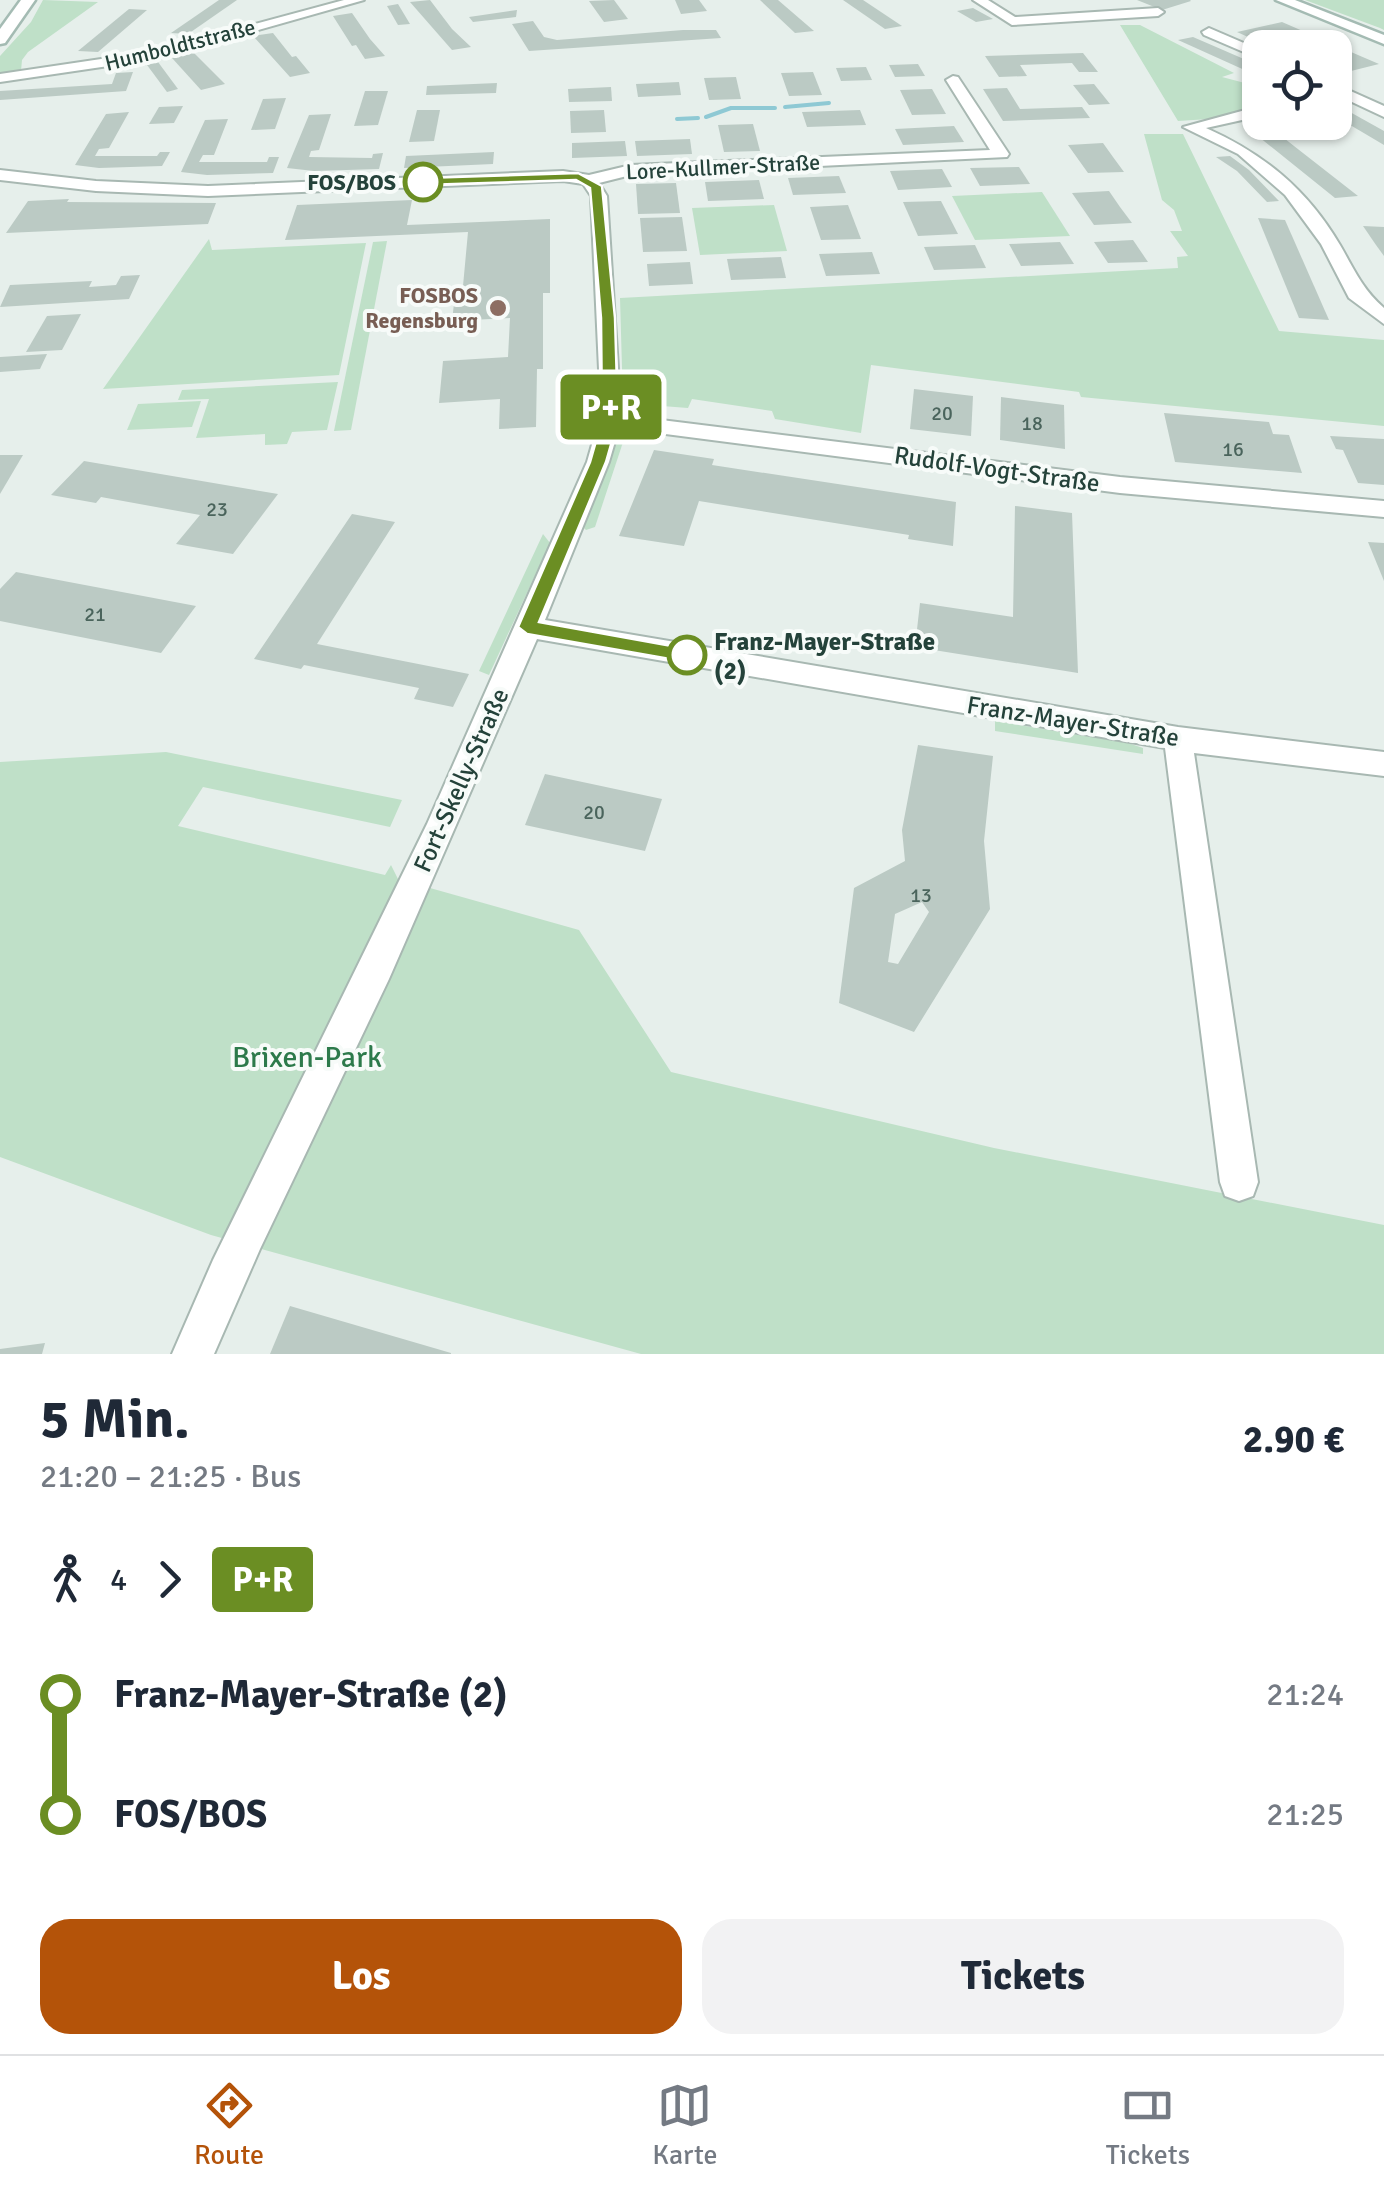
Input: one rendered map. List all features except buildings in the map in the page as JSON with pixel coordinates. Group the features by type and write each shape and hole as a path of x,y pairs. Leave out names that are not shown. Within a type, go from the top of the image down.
{"street":[{"path":"0,40 28,0"},
{"name":"Humboldtstraße","path":"0,78 156,55 358,0"},
{"path":"979,0 1012,20 1158,12"},
{"path":"1284,0 1384,40"},
{"path":"1209,32 1242,46"},
{"name":"Lore-Kullmer-Straße","path":"0,174 96,186 208,191 563,176 590,180 631,170 1001,154 954,80"},
{"path":"1352,96 1384,112"},
{"path":"1242,115 1191,127 1244,151 1291,191 1330,243 1356,294 1384,318"},
{"name":"Fort-Skelly-Straße","path":"193,1354 218,1290 288,1155 431,853 598,462 610,420 599,196 590,180"},
{"name":"Rudolf-Vogt-Straße","path":"610,420 1120,485 1384,509"},
{"name":"Franz-Mayer-Straße","path":"527,627 1178,739 1384,764"},
{"path":"1178,739 1240,1182"}],"green space":[{"path":"43,0 98,2 28,52 21,71 0,73 0,56 31,22"},
{"path":"1305,0 1384,0 1384,30 1380,28"},
{"path":"1120,25 1140,25 1234,73 1222,77 1242,82 1242,111 1209,119 1178,121"},
{"path":"1144,134 1183,134 1279,331 1384,340 1384,426 1081,397 1079,392 871,365 861,433 775,419 772,411 692,399 688,408 623,403 620,298 1178,268 1177,257 1188,256 1170,231 1182,231 1174,210 1162,200"},
{"path":"1042,192 1070,236 975,240 952,196"},
{"path":"774,205 787,251 700,255 692,208"},
{"path":"209,239 212,250 366,243 339,375 103,389"},
{"path":"387,241 351,430 334,431 373,242"},
{"path":"338,382 327,430 292,432 287,444 265,445 265,434 196,438 209,399 178,400 182,390"},
{"path":"201,401 192,427 127,430 138,404"},
{"path":"626,433 595,527 586,530 613,445"},
{"path":"543,534 550,543 489,675 479,671"},
{"path":"995,721 1128,743 1143,748 1143,754 995,731"},
{"name":"Brixen-Park","path":"166,752 402,800 390,827 203,787 178,826 385,875 391,865 398,879 579,930 671,1072 994,1148 1384,1225 1384,1354 641,1354 211,1235 0,1157 0,762"}],"waterway":[{"path":"785,107 829,103"},
{"path":"706,117 731,108 775,108"},
{"path":"677,119 698,118"}],"bus line":[{"name":"P+R","path":"423,182 578,176 596,186 608,318 610,420 598,462 527,627 687,655"}],"place":[{"name":"FOS/BOS","path":"423,182"},
{"name":"FOSBOS Regensburg","path":"498,308"},
{"name":"Franz-Mayer-Straße (2)","path":"687,655"}]}
